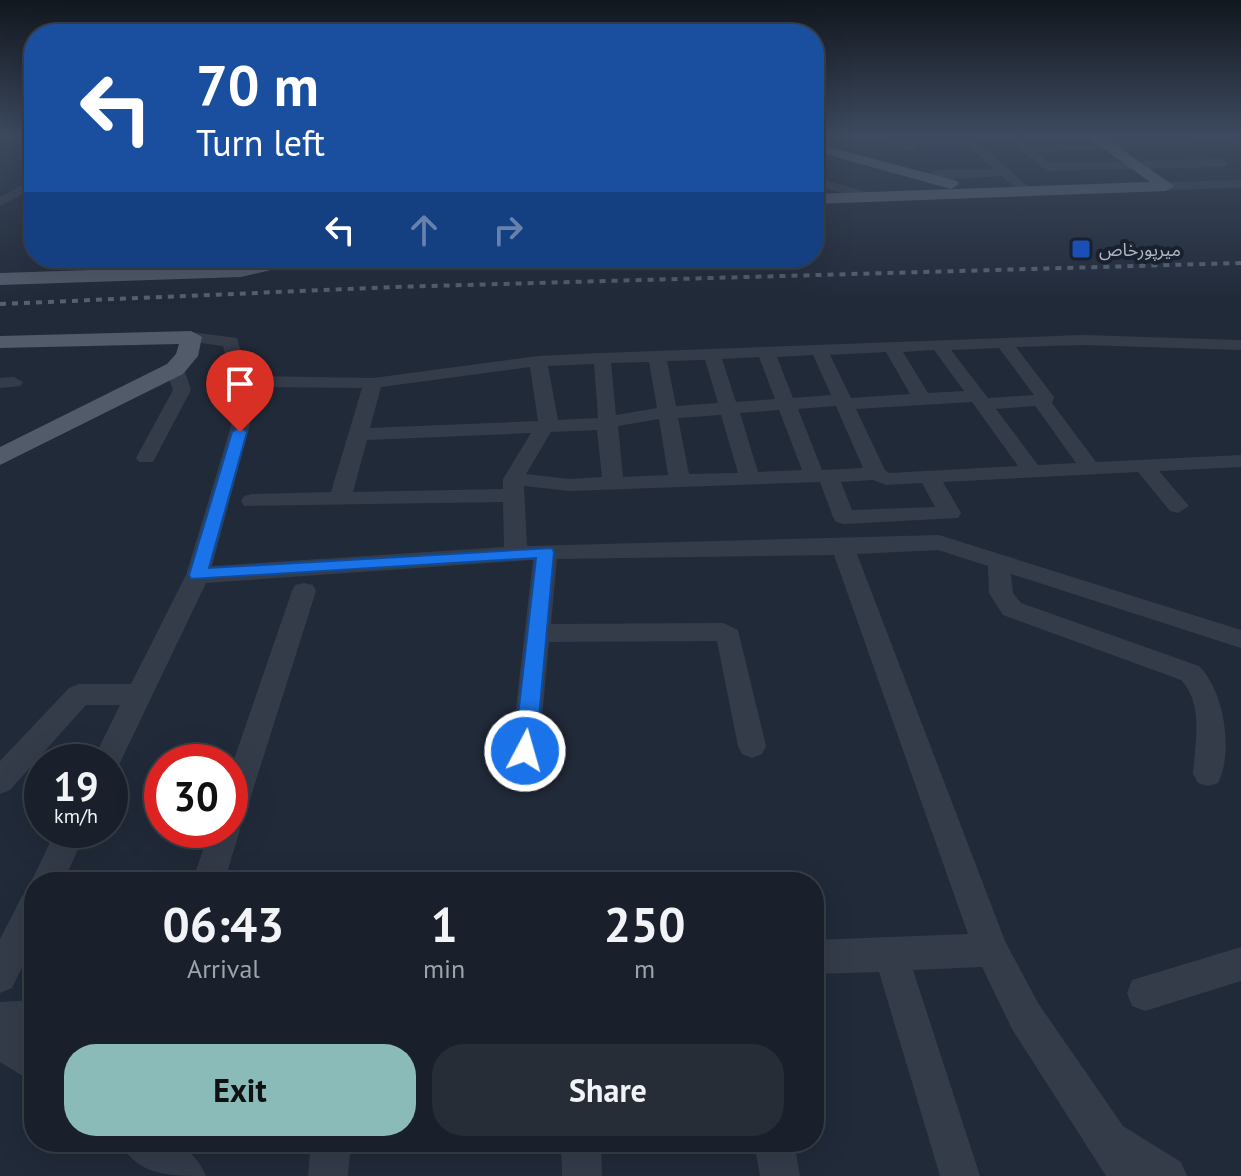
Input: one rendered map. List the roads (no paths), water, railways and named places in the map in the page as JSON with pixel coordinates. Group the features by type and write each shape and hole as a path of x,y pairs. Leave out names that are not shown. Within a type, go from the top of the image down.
{"main road":[{"path":"948,191 956,193"},
{"path":"979,191 983,193"},
{"path":"824,199 1030,191"},
{"path":"0,279 241,271 254,268"},
{"path":"0,457 175,369 187,356 191,337 3,346"}],"street":[{"path":"848,191 869,197"},
{"path":"115,744 198,575 246,406 231,342 191,337"},
{"path":"240,381 373,383 538,361 819,349 1082,340 1241,345"},
{"path":"1004,343 1045,397 1043,403 1091,469"},
{"path":"939,345 1033,472"},
{"path":"892,347 923,400"},
{"path":"819,349 876,474"},
{"path":"766,352 786,404 844,517 950,513 929,477"},
{"path":"712,354 750,479"},
{"path":"657,356 680,482"},
{"path":"602,358 613,484"},
{"path":"516,554 513,487 548,420 538,361"},
{"path":"146,458 182,390 175,369"},
{"path":"340,499 373,383"},
{"path":"358,434 609,422 669,412 786,404 1044,400"},
{"path":"252,501 340,499 513,487 876,474 886,479 1241,461"},
{"path":"1144,467 1178,506"},
{"path":"871,516 883,545"},
{"path":"198,575 546,552 843,547 939,542 1241,639"},
{"path":"843,547 991,950 1025,1016 1108,1139 1128,1176"},
{"path":"525,751 546,552"},
{"path":"1000,560 1000,595 1012,609 1190,673 1203,682 1208,694 1208,774"},
{"path":"248,761 304,591"},
{"path":"537,633 723,632 729,637 752,746"},
{"path":"0,781 79,695 140,694"},
{"path":"52,872 63,848"},
{"path":"211,872 219,848"},
{"path":"0,976 24,927"},
{"path":"824,957 991,950"},
{"path":"891,954 960,1176"},
{"path":"1145,993 1241,964"},
{"path":"0,1020 24,1019"},
{"path":"0,1039 24,1057"},
{"path":"1108,1139 1167,1176"},
{"path":"154,1152 186,1176"},
{"path":"328,1176 330,1152"},
{"path":"581,1152 582,1176"},
{"path":"776,1152 780,1176"}],"railway":[{"path":"0,304 394,287 1241,263"}],"place":[{"name":"ميرپورخاص","path":"1081,249"}]}
